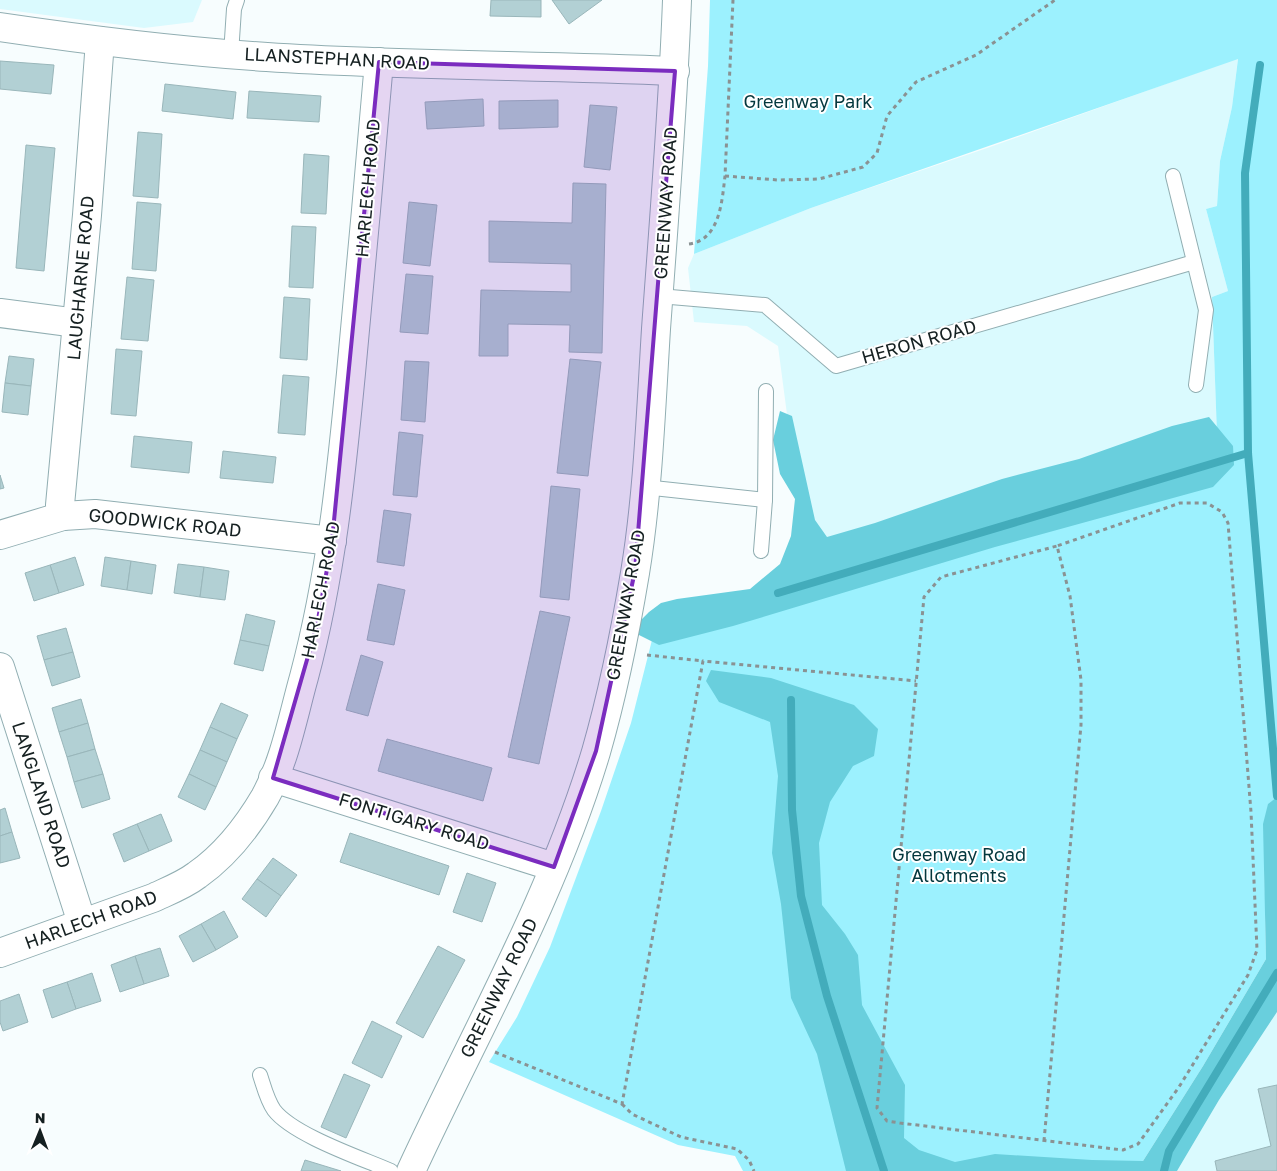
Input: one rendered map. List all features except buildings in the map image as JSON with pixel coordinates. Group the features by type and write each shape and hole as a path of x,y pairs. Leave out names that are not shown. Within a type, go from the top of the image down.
{"street":[{"name":"GREENWAY ROAD","path":"411,1171 531,922 554,867 596,751 620,653 636,571 644,487 675,71 678,0"},
{"name":"LLANSTEPHAN ROAD","path":"0,27 100,41 231,54 379,62 675,71"},
{"name":"LAUGHARNE ROAD","path":"63,516 60,505 100,41"},
{"name":"HARLECH ROAD","path":"0,953 153,898 176,888 196,876 241,831 265,796 273,778 296,707 318,625 332,541 346,424 379,62"},
{"path":"0,313 77,323"},
{"name":"GOODWICK ROAD","path":"0,535 63,516 95,514 332,541"},
{"name":"LANGLAND ROAD","path":"0,667 82,923"},
{"name":"FONTIGARY ROAD","path":"273,778 554,867"}],"lane":[{"path":"231,54 234,9 238,0"},
{"path":"1173,176 1206,310 1196,385"},
{"name":"HERON ROAD","path":"659,296 765,305 836,366 1194,262"},
{"path":"760,551 765,500 766,391"},
{"path":"644,487 765,500"},
{"path":"260,1075 271,1104 286,1122 313,1138 391,1171"}],"path":[{"path":"689,244 697,243 714,228 719,214 725,176 733,0"},
{"path":"725,176 778,180 819,179 863,167 877,153 888,116 916,82 976,54 1055,0"},
{"path":"1180,503 1207,503 1222,512 1228,523 1251,812 1257,950 1248,974 1179,1086 1138,1144 1123,1150 887,1122 877,1108 916,681 924,597 941,577 1057,546 1180,503"},
{"path":"1044,1141 1082,726 1081,680 1070,596 1057,546"},
{"path":"620,653 916,681"},
{"path":"622,1104 704,661"},
{"path":"473,1043 622,1104 632,1114 681,1137 737,1149 749,1160 754,1171"}],"highlighted area":[{"path":"379,62 675,71 635,571 596,751 554,867 273,778 317,625 332,541"}],"shaded area":[{"path":"0,0 202,0 193,22 144,28 0,9"},
{"path":"1238,58 1232,107 1220,161 1217,206 1206,209 1228,291 1212,297 1217,435 809,553 793,460 778,346 747,326 694,322 688,268 694,254 811,208 990,147"},
{"path":"780,411 792,416 815,520 827,537 875,523 1002,479 1079,459 1172,426 1209,417 1233,446 1234,465 1213,487 995,547 733,626 659,645 639,635 639,622 661,603 750,589 780,564 791,536 795,499 780,474 773,440"},
{"path":"711,670 771,678 854,705 878,729 874,756 853,766 830,802 819,843 822,905 845,934 858,955 862,1005 905,1085 904,1138 919,1150 955,1162 995,1154 1143,1161 1203,1066 1266,959 1263,824 1268,804 1277,797 1277,1012 1219,1100 1177,1171 846,1171 817,1054 791,998 781,904 772,853 778,776 770,722 719,702 706,681"},
{"path":"1277,1012 1277,1171 1177,1171 1219,1100"}],"green space":[{"name":"Greenway Road Allotments","path":"710,0 1277,0 1277,835 1264,836 1266,959 1203,1066 1143,1161 1140,1171 743,1171 735,1156 678,1145 489,1062 517,1017 550,947 601,811 631,723 652,640 1217,435 1212,297 1228,291 1206,209 1217,206 1220,161 1232,107 1238,59 811,208 694,254 708,66"}],"waterway":[{"path":"1260,65 1245,173 1248,453 1277,796"},
{"path":"778,593 1248,453"},
{"path":"791,700 792,810 801,896 827,996 884,1171"},
{"path":"1164,1171 1169,1151 1277,973"}],"park label":[{"name":"Greenway Park","path":"808,102"}]}
